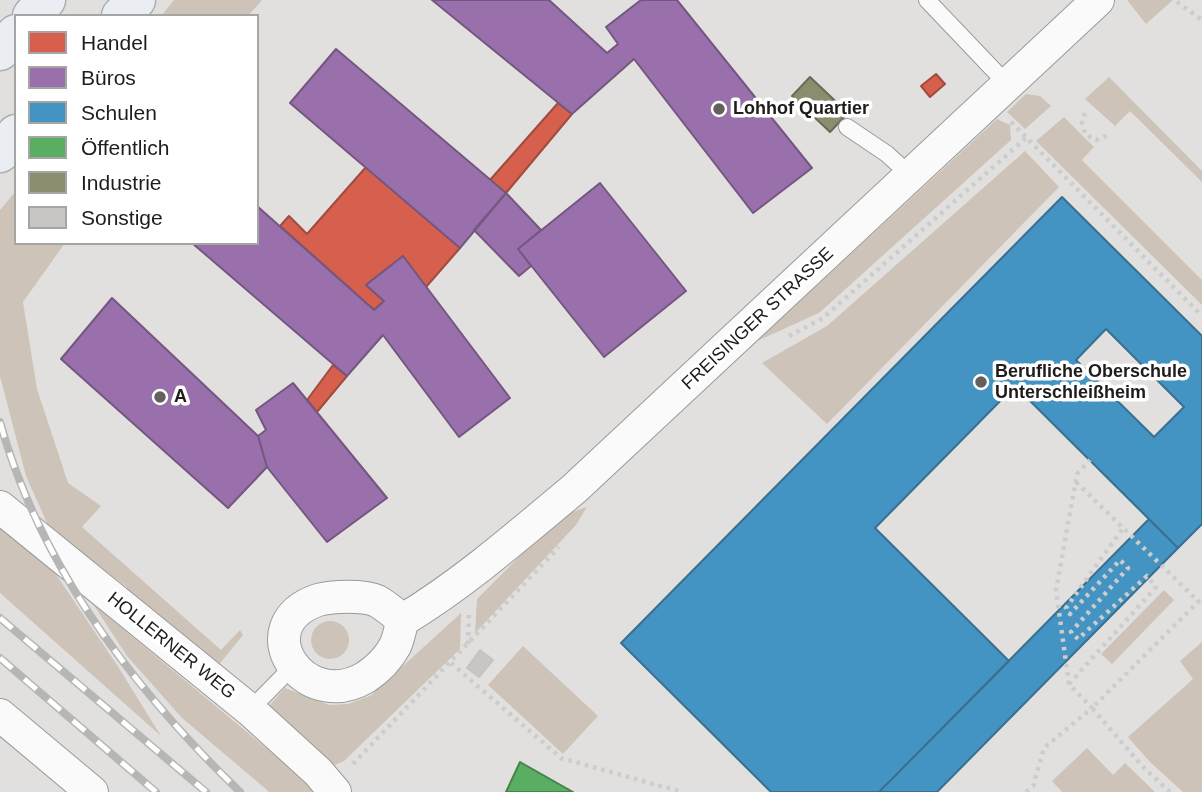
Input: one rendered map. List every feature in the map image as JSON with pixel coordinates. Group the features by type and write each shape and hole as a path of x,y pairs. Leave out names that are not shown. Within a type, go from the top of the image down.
{"main road":[{"path":"34,14 46,0"},
{"path":"123,14 136,0"},
{"path":"0,51 14,36"},
{"path":"0,153 14,136"}],"street":[{"name":"FREISINGER STRASSE","path":"403,620 425,607 506,546 574,489 1098,0"},
{"name":"HOLLERNER WEG","path":"0,507 250,710 333,789"},
{"path":"339,596 376,601 403,620 395,646 378,670 357,682 339,687 325,686 304,677 286,657 283,647 288,623 306,605 321,599 339,596"},
{"path":"0,715 92,792"}],"lane":[{"path":"927,0 1000,93"},
{"path":"847,127 887,154 911,176"},
{"path":"250,710 293,666"}],"path":[{"path":"1177,2 1202,20"},
{"path":"1000,93 1026,138 1202,316"},
{"path":"1085,113 1082,123 1085,134 1096,140 1108,135"},
{"path":"778,342 823,318 1026,138"},
{"path":"1090,460 1077,474 1056,590 1069,684 1144,768 1170,792"},
{"path":"1026,792 1032,786 1044,748 1092,708 1200,600 1075,482"},
{"path":"1069,684 1156,587 1147,576 1078,639 1071,632 1128,568 1120,560 1070,614 1066,608 1123,528"},
{"path":"333,789 569,537"},
{"path":"451,663 561,758 682,792"}],"shaded area":[{"path":"174,0 262,0 250,14 163,14"},
{"path":"1127,0 1173,0 1146,24"},
{"path":"1109,77 1202,171 1202,182 1130,111 1115,126 1085,99"},
{"path":"1026,94 1040,96 1051,106 1025,129 1007,112"},
{"path":"1064,117 1094,147 1082,160 1202,280 1202,305 1036,141"},
{"path":"997,119 1010,125 1011,140 819,313 757,341"},
{"path":"1025,151 1059,187 827,424 762,363 827,326"},
{"path":"14,193 14,245 64,245 23,302 37,389 68,483 101,506 82,527 221,650 240,630 243,635 213,672 128,600 127,587 51,532 26,476 0,376 0,210"},
{"path":"587,507 576,525 475,633 477,599 560,516"},
{"path":"0,524 49,564 161,736 0,593"},
{"path":"1164,590 1174,600 1112,664 1101,654"},
{"path":"93,604 319,792 269,792 182,718 127,656"},
{"path":"461,613 460,649 344,761 335,765 267,708 285,688 329,705 348,704 370,696"},
{"path":"330,621 343,627 349,640 343,653 330,659 317,653 311,640 317,627"},
{"path":"1202,642 1202,792 1183,792 1150,762 1128,737 1193,679 1180,661"},
{"path":"523,646 598,716 563,754 488,685"},
{"path":"1087,748 1113,775 1125,763 1155,792 1062,792 1052,781"}],"building: Handel":[{"path":"936,74 945,84 930,97 921,86"},
{"path":"558,103 572,114 506,193 490,180"},
{"path":"366,167 460,248 426,287 403,256 366,285 384,301 374,310 280,226 289,216 307,234"},
{"path":"333,365 347,376 317,412 307,400"}],"building: Büros":[{"name":"Lohhof Quartier","path":"432,0 549,0 607,53 618,44 606,27 641,0 677,0 812,168 753,213 634,59 572,114"},
{"path":"336,49 506,193 460,248 290,103"},
{"path":"600,183 686,291 604,357 518,249"},
{"path":"506,193 541,230 518,249 531,266 519,276 474,230"},
{"path":"259,208 374,310 384,301 366,285 403,256 510,398 459,437 383,335 347,376 194,245 259,245"},
{"name":"A","path":"112,298 258,436 267,467 228,508 61,359"},
{"path":"293,383 387,498 327,542 267,467 258,436 266,430 256,410"}],"building: Schulen":[{"path":"1062,197 1202,336 1202,524 1178,548 1015,386 875,528 1009,661 879,792 771,792 621,643","holes":["1106,329 1184,407 1154,437 1076,360"]},
{"path":"1149,519 1178,548 937,792 879,792"}],"building: Öffentlich":[{"path":"520,762 573,792 506,792"}],"building: Industrie":[{"path":"810,77 848,113 830,132 792,96"}],"building: Sonstige":[{"path":"480,650 493,660 479,677 467,668"}],"railway":[{"path":"0,422 17,475 39,526 95,623 163,711 240,792"},
{"path":"0,618 206,792"},
{"path":"0,658 156,792"}],"place":[{"name":"Lohhof Quartier","path":"719,109"},
{"name":"Berufliche Oberschule Unterschleißheim","path":"981,382"},
{"name":"A","path":"160,397"}]}
